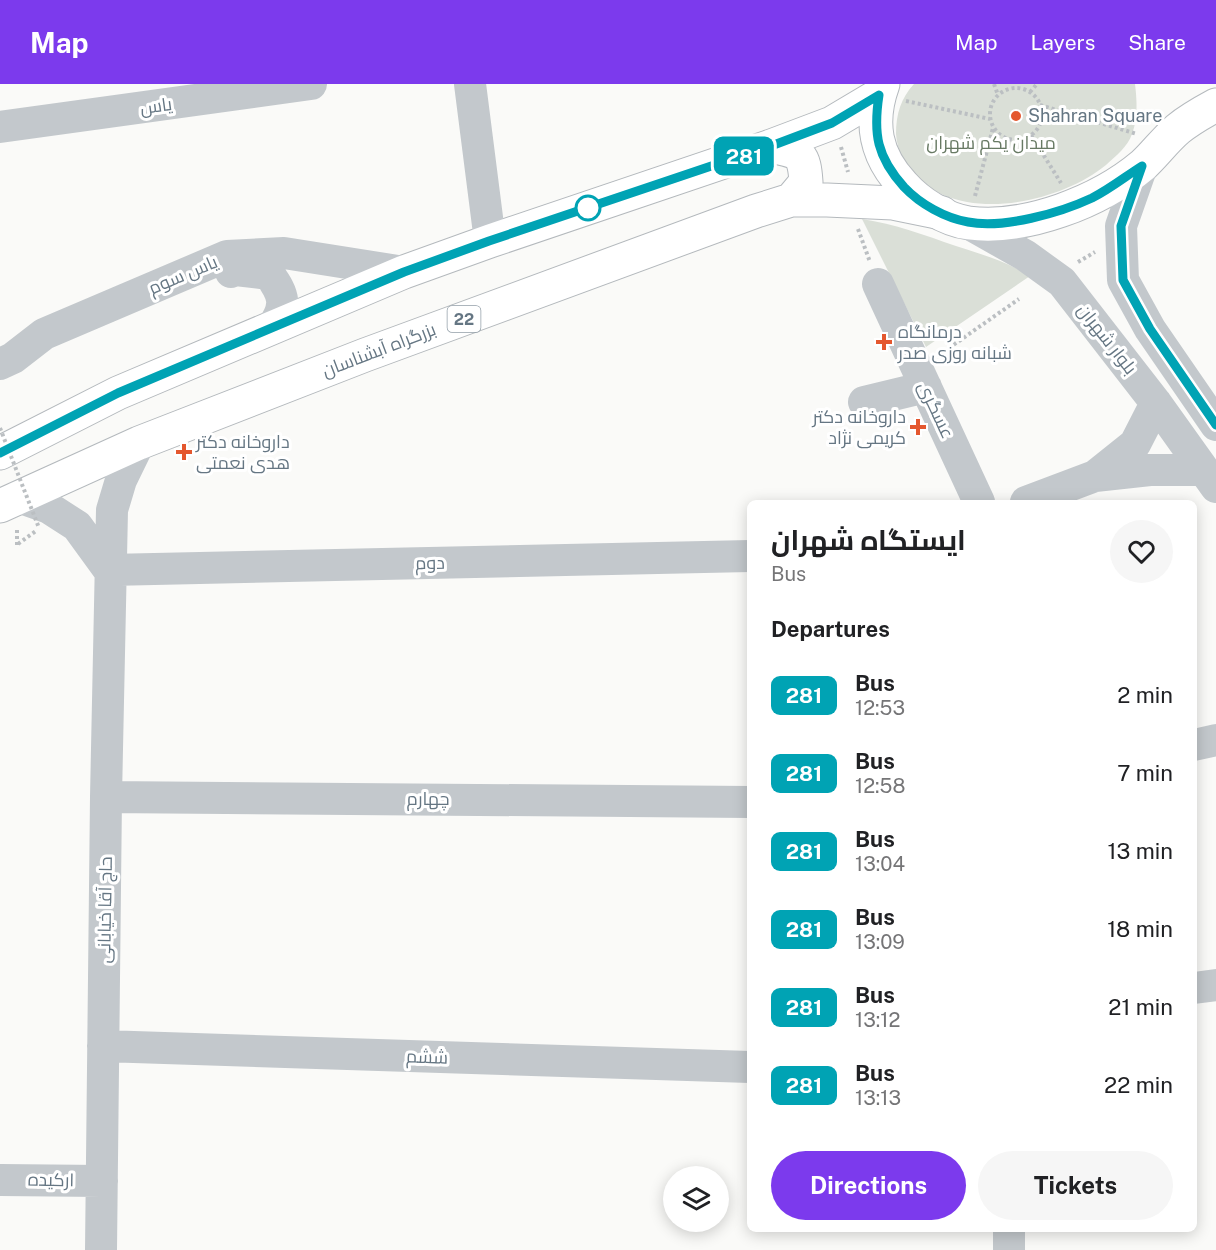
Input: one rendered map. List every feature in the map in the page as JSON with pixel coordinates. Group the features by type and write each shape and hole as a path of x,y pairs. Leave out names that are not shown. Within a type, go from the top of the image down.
{"main road":[{"path":"0,453 118,393 404,272 832,123 881,89"},
{"path":"881,89 877,111 877,143 891,172 912,196 955,218 1005,222 1038,217 1094,197 1142,166 1178,129 1216,105"},
{"path":"771,146 796,153 805,163 806,182 791,200"},
{"name":"بزرگراه آبشناسان","path":"9,502 139,443 365,355 791,200 893,203 955,218"}],"street":[{"name":"یاس","path":"0,128 311,84"},
{"path":"470,84 489,241"},
{"path":"1142,166 1121,226 1123,280 1150,329 1216,425"},
{"name":"بلوار شهران","path":"955,218 1026,256 1062,282 1156,403 1210,479"},
{"name":"یاس سوم","path":"6,361 44,334 227,256 284,253 404,272"},
{"name":"یاس سوم","path":"6,361 48,350 237,270 269,274 282,292 283,312 272,328"},
{"name":"عسگری","path":"878,284 978,500"},
{"path":"864,402 921,378"},
{"path":"1095,476 1135,444 1156,403"},
{"name":"حاج آقا خیابانی","path":"101,1250 109,570 112,510 121,480 139,443"},
{"path":"1031,500 1095,476 1149,470 1210,479"},
{"path":"9,502 49,508 77,526 109,570"},
{"name":"دوم","path":"109,570 747,556"},
{"path":"1197,744 1216,740"},
{"name":"چهارم","path":"106,797 747,801"},
{"path":"1197,988 1216,985"},
{"name":"ششم","path":"103,1046 747,1067"},
{"name":"ارکیده","path":"0,1180 102,1181"},
{"path":"1009,1232 1009,1250"}],"path":[{"path":"994,84 998,95"},
{"path":"1030,92 1037,84"},
{"path":"1013,88 1030,92 1040,105 1041,122 1031,135 1023,139 1006,138 999,134 990,119 993,102 998,95 1013,88"},
{"path":"881,89 990,119"},
{"path":"1040,105 1165,142"},
{"path":"955,218 993,127"},
{"path":"1031,135 1075,205"},
{"path":"840,145 848,172"},
{"path":"855,220 878,284"},
{"path":"1072,265 1100,249"},
{"path":"921,378 1019,299"},
{"path":"0,428 39,528 17,545"}],"green space":[{"name":"میدان یکم شهران","path":"914,84 1135,84 1137,103 1134,128 1128,143 1106,165 1085,179 1060,191 1005,204 977,203 950,198 927,186 908,167 898,147 896,134 900,107"},
{"path":"862,219 909,230 985,255 1030,276 926,347"}],"bus line":[{"name":"281","path":"0,453 118,393 404,272 771,146 832,123 879,95 877,143 891,172 912,196 942,213 968,223 1005,222 1038,217 1065,209 1094,197 1142,166 1121,226 1123,280 1150,329 1216,425"}],"place":[{"name":"Shahran Square","path":"1016,116"},
{"name":"درمانگاه شبانه روزی صدر","path":"884,342"},
{"name":"داروخانه دکتر کریمی نژاد","path":"918,427"},
{"name":"داروخانه دكتر هدی نعمتی","path":"184,452"}]}
